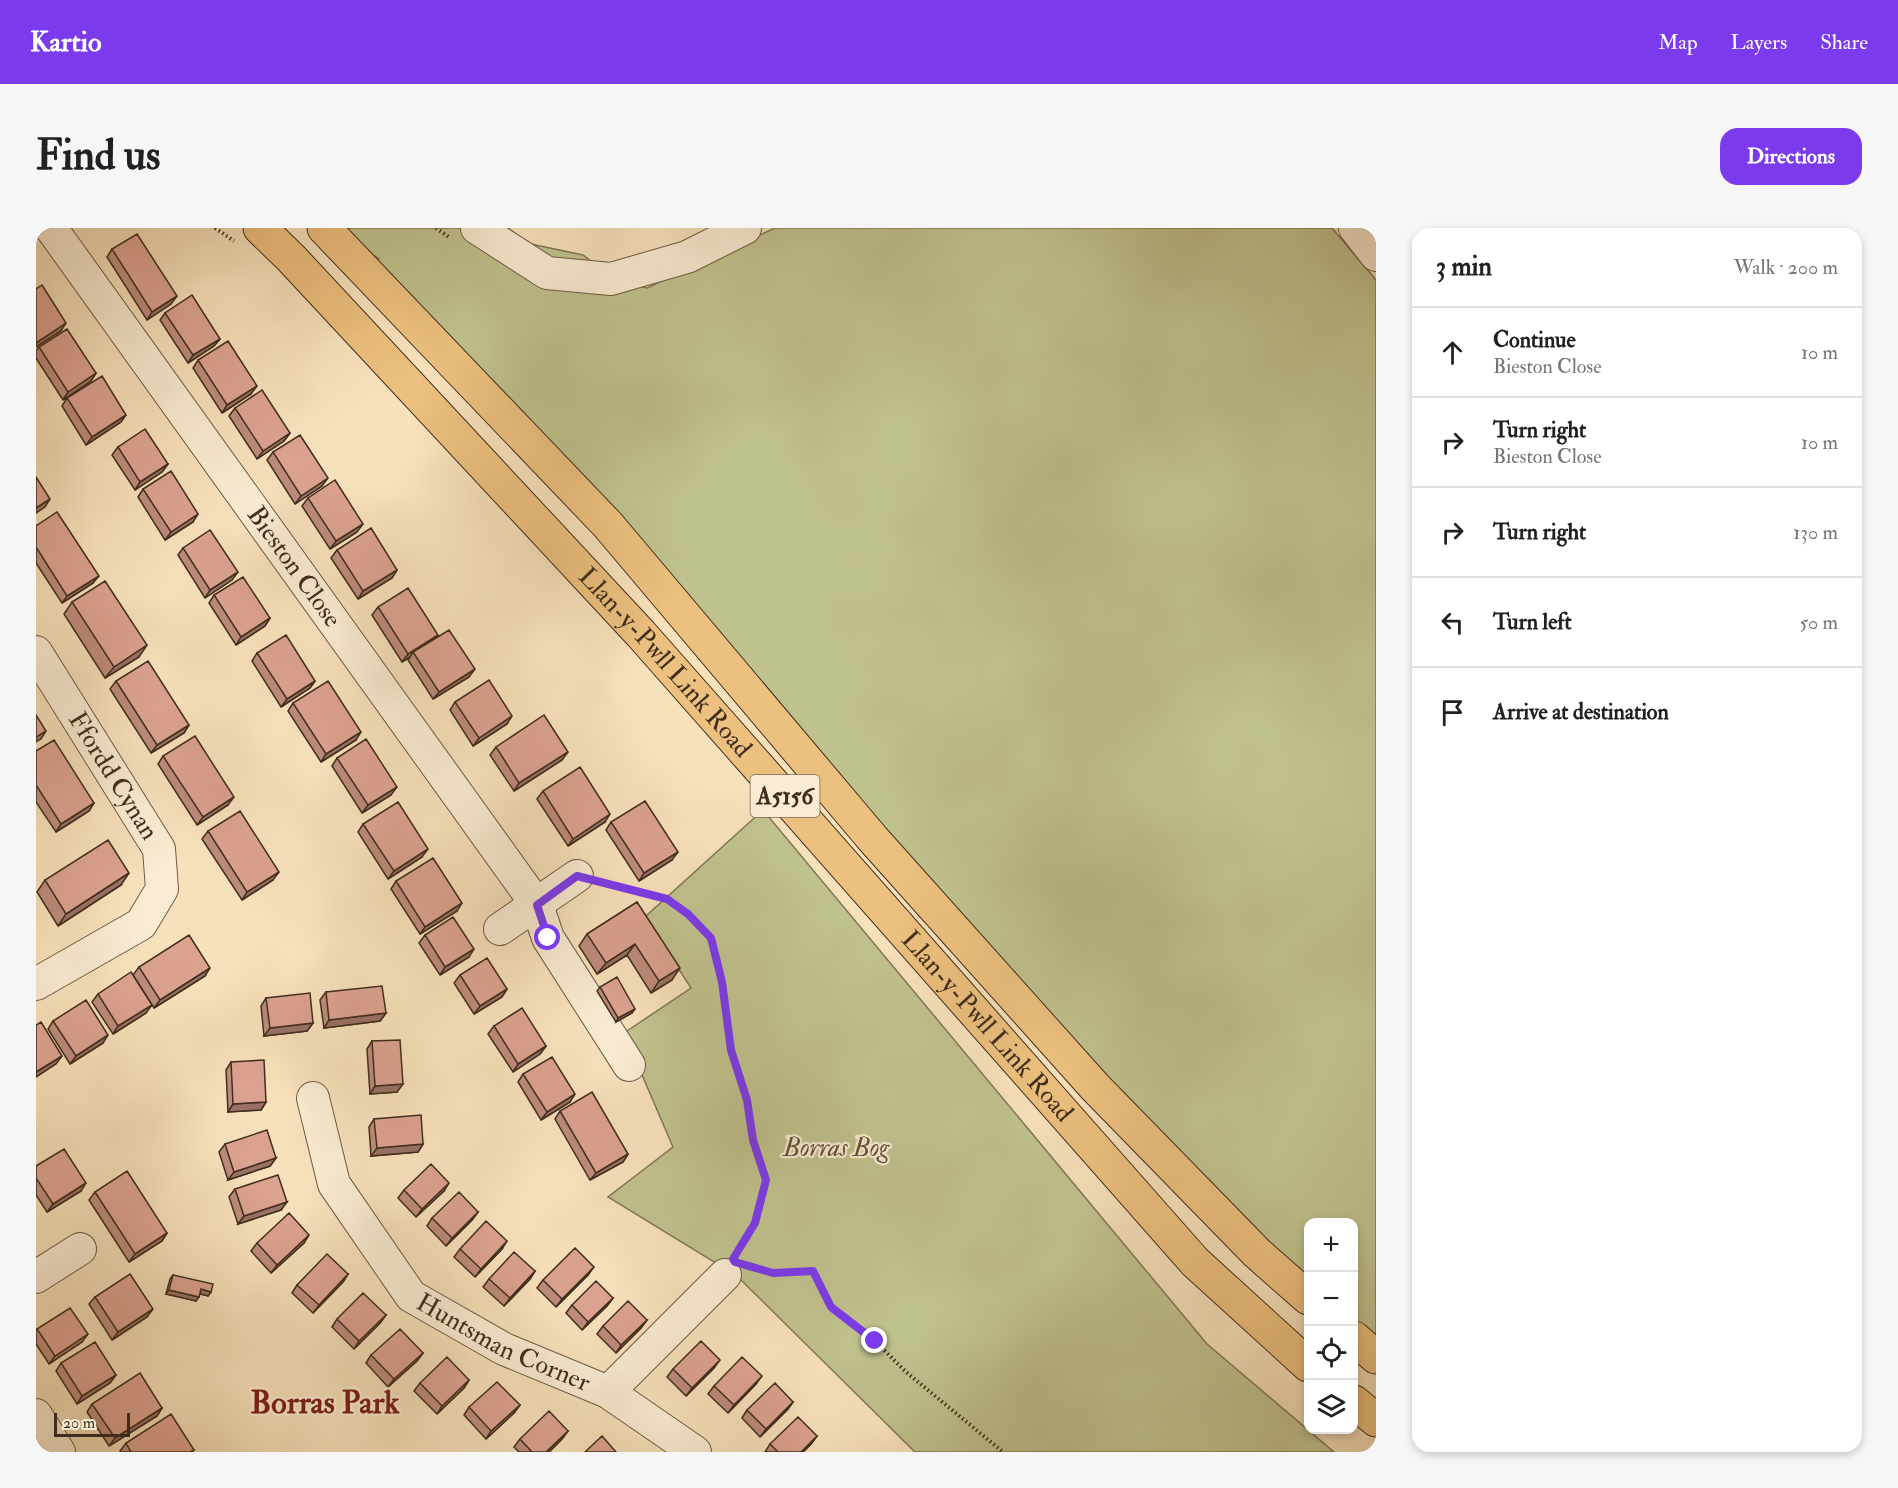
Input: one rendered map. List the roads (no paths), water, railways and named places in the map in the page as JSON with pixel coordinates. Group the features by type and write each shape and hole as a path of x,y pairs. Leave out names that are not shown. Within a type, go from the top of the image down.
{"highway":[{"name":"Llan-y-Pwll Link Road","path":"260,228 291,258 641,634 1195,1262 1304,1361"},
{"name":"Llan-y-Pwll Link Road","path":"324,228 608,525 873,839 1095,1087 1257,1253 1304,1294"},
{"path":"1358,1342 1376,1357"},
{"path":"1358,1406 1376,1420"}],"street":[{"name":"Bieston Close","path":"51,228 537,905 548,938 629,1065"},
{"path":"477,228 547,273 611,279 687,257 745,228"},
{"path":"1355,228 1376,255"},
{"name":"Ffordd Cynan","path":"36,652 159,849 162,889 141,924 36,984"},
{"path":"500,929 577,876"},
{"name":"Huntsman Corner","path":"313,1098 334,1184 411,1296 504,1349 609,1392 695,1452"},
{"path":"36,1277 80,1249"},
{"path":"609,1392 729,1267"},
{"path":"36,1415 59,1452"}],"district":[{"name":"Borras Park","path":"325,1403"}],"park label":[{"name":"Borras Bog","path":"836,1148"}]}
